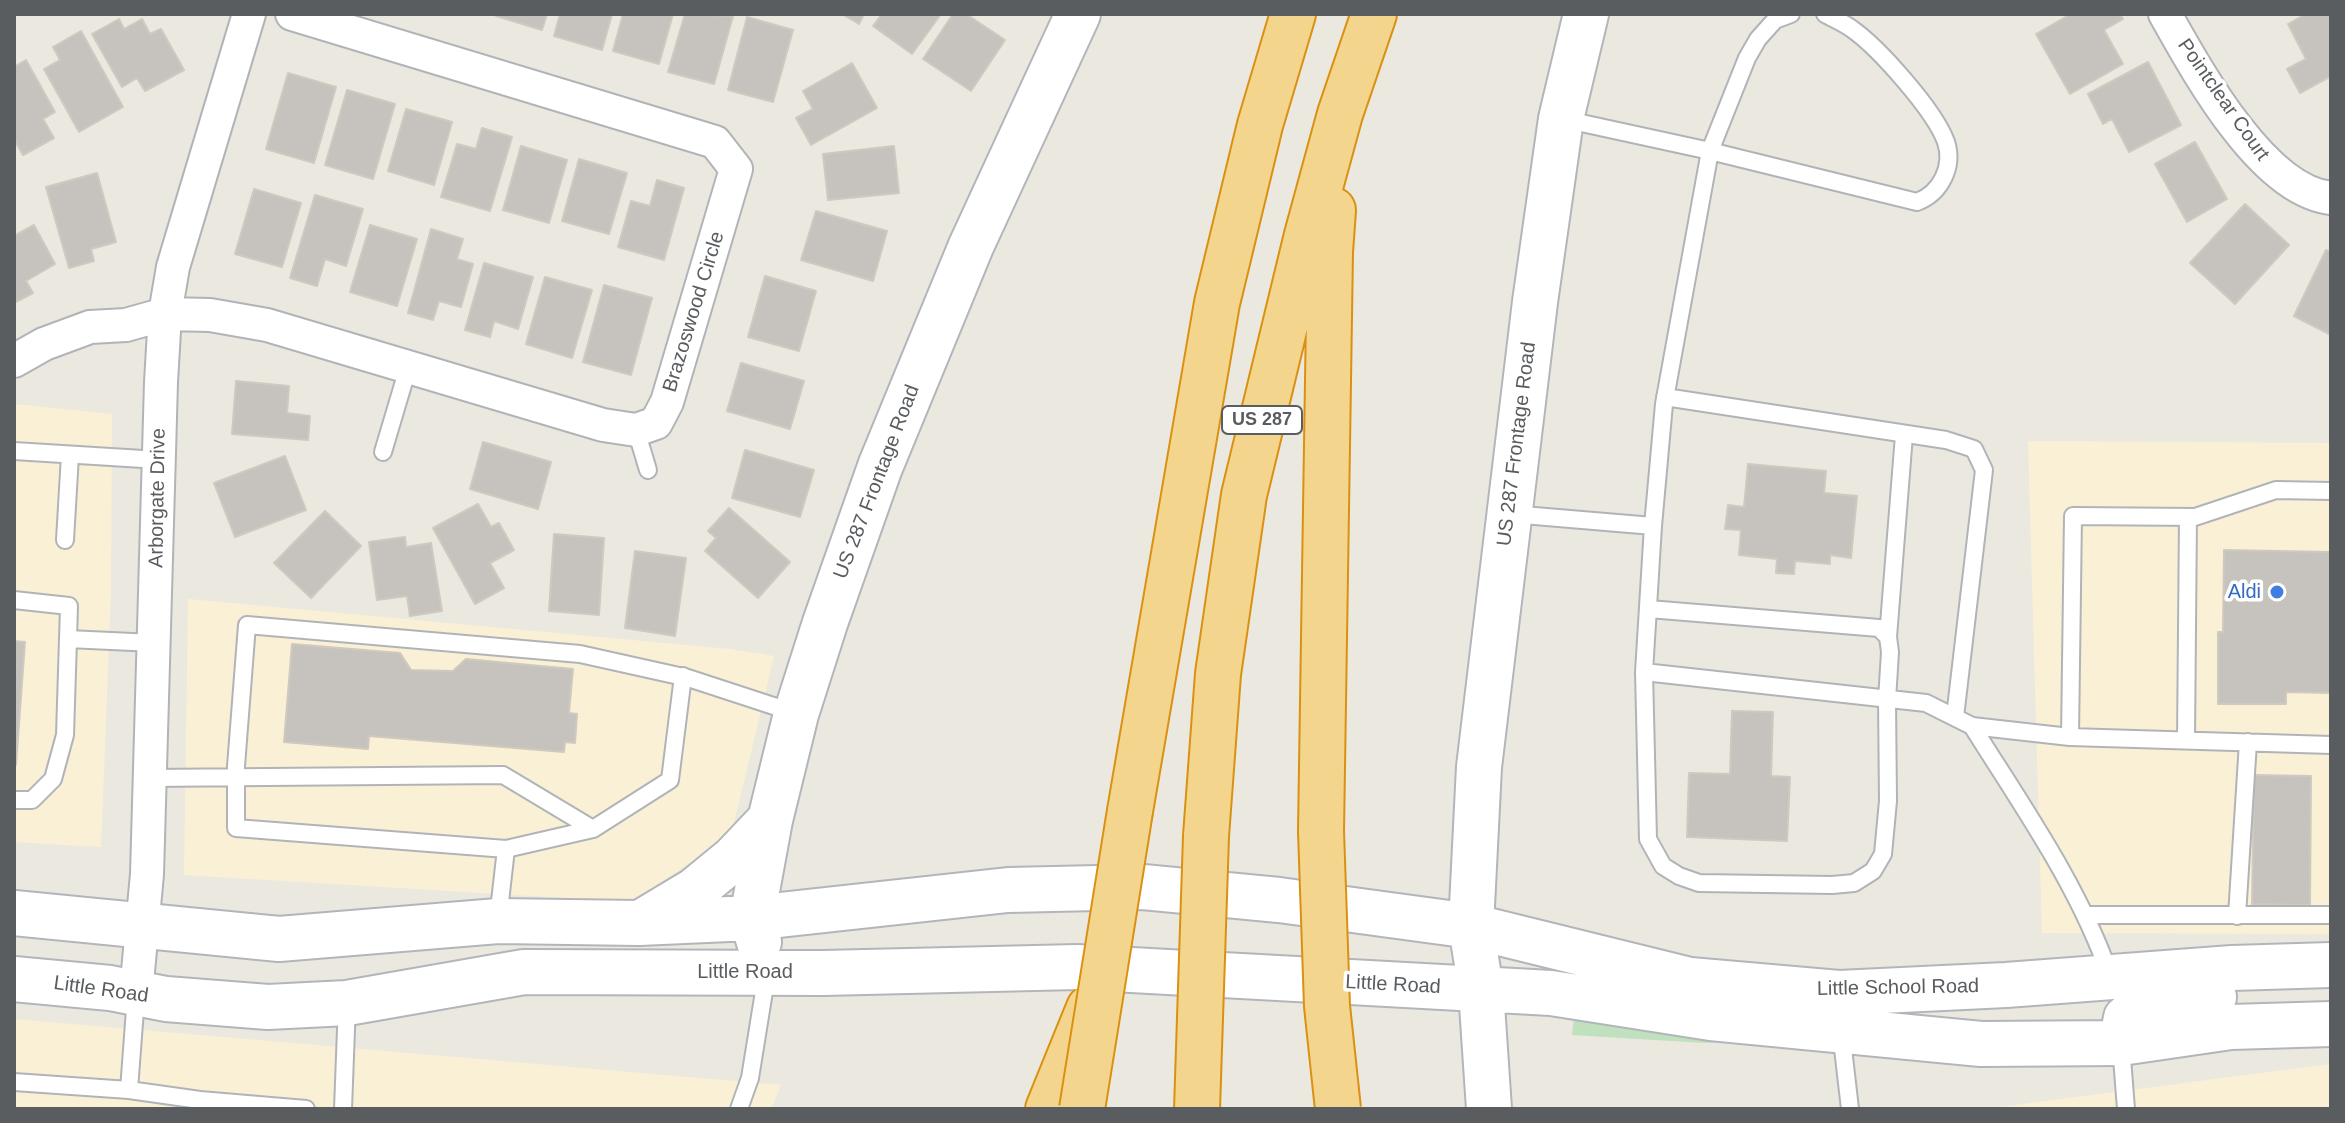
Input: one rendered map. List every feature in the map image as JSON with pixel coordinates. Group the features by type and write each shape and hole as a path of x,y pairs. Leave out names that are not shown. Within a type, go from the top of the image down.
{"highway":[{"name":"US 287","path":"1082,1109 1217,303 1260,125 1293,14"},
{"name":"US 287","path":"1197,1109 1206,836 1218,674 1244,495 1307,235 1340,114 1374,14"},
{"path":"1338,1109 1327,1006 1321,831 1330,252 1340,114"},
{"path":"1048,1109 1104,973"}],"main road":[{"name":"US 287 Frontage Road","path":"1489,1109 1481,990 1471,926 1479,767 1508,514 1561,119 1586,14"},
{"name":"US 287 Frontage Road","path":"767,971 752,918 770,820 796,714 880,467 971,246 1076,15"},
{"path":"639,923 695,890 734,858 770,820"},
{"path":"14,913 279,939 498,921 639,923 752,918 1008,890 1143,887 1279,900 1471,926"},
{"name":"Little School Road","path":"1471,926 1690,980 1839,993 2232,968 2327,966"},
{"path":"2121,1043 2126,1018 2137,1009 2246,992 2327,966"},
{"name":"Little Road","path":"14,979 110,988 166,999 268,1007 347,1003 524,972 823,973 1077,967 1481,990"},
{"path":"1841,1030 1948,1010 2064,1016 2085,1011 2097,1004 2107,990 2111,977"},
{"name":"Little School Road","path":"1481,990 1551,993 1711,1018 1981,1044 2121,1043 2231,1027 2331,1024"}],"street":[{"name":"Arborgate Drive","path":"136,993 147,874 165,314 173,267 249,14"},
{"name":"Brazoswood Circle","path":"292,14 715,142 736,169 728,202 667,402 656,423 636,430"},
{"name":"Pointclear Court","path":"2165,14 2196,70 2261,159 2292,183 2331,198"},
{"path":"14,361 44,344 90,327 126,325 165,314 210,315 267,325 603,425 636,430"}],"lane":[{"path":"1791,14 1775,20 1758,39 1747,58 1710,151 1665,397 1644,672 1648,839 1663,866 1699,883 1832,885 1854,883 1873,871 1883,854 1888,801 1888,637 1904,435"},
{"path":"1561,119 1710,151 1917,202 1929,197 1940,185 1950,162 1945,142 1929,112 1892,68 1852,29 1825,14"},
{"path":"383,452 408,368"},
{"path":"1665,397 1946,440 1974,449 1984,470 1955,717"},
{"path":"636,430 648,470"},
{"path":"14,451 159,460"},
{"path":"65,540 70,455"},
{"path":"2070,737 2073,516 2195,517 2276,490 2331,491"},
{"path":"1508,514 1653,526"},
{"path":"2186,740 2188,517"},
{"path":"14,600 69,606 65,735 53,779 32,800 14,800"},
{"path":"1649,609 1879,628 1888,637"},
{"path":"683,676 670,780 593,829 506,849 236,828 236,776 247,625 580,654 683,676 796,714"},
{"path":"68,639 154,643"},
{"path":"1644,672 1926,703 1972,726 2070,737 2331,745"},
{"path":"1972,726 2095,933 2111,977"},
{"path":"2237,916 2248,742"},
{"path":"149,778 503,775 593,829"},
{"path":"498,921 506,849"},
{"path":"2085,915 2331,915"},
{"path":"739,1109 750,1078 767,971"},
{"path":"129,1090 136,993"},
{"path":"343,1109 347,1003"},
{"path":"1841,1030 1850,1109"},
{"path":"2121,1043 2126,1109"},
{"path":"14,1082 129,1090 306,1109"}],"shaded area":[{"path":"14,404 112,414 111,591 101,847 14,842"},
{"path":"2028,441 2331,443 2331,934 2042,933"},
{"path":"188,599 730,649 774,656 731,836 631,902 184,875"},
{"path":"14,1019 781,1085 771,1109 14,1109"},
{"path":"2331,1064 2331,1109 1983,1109"}],"green space":[{"path":"1575,1009 1899,1017 1922,1014 1921,1026 1804,1040 1704,1043 1572,1035"}],"building":[{"path":"496,14 547,14 542,30"},
{"path":"560,14 612,14 602,50 554,36"},
{"path":"623,14 673,14 659,64 613,51"},
{"path":"685,14 733,16 714,84 668,72"},
{"path":"842,14 864,14 859,24"},
{"path":"882,14 941,14 912,54 873,26"},
{"path":"953,14 966,14 1005,40 971,91 923,59"},
{"path":"2071,14 2120,14 2123,19 2104,30 2123,64 2070,94 2036,34"},
{"path":"2306,14 2331,14 2331,76 2300,93 2287,69 2306,59 2288,24"},
{"path":"747,17 793,30 773,102 728,90"},
{"path":"119,19 124,29 142,19 150,34 161,29 184,70 145,91 137,78 122,87 92,34"},
{"path":"81,31 123,107 79,132 44,69 60,60 53,47"},
{"path":"26,60 55,112 43,119 54,138 23,155 14,139 14,67"},
{"path":"2148,62 2181,125 2129,152 2112,119 2103,124 2088,94"},
{"path":"852,63 877,108 811,145 796,118 813,109 803,91"},
{"path":"288,73 336,87 314,163 266,149"},
{"path":"347,90 395,104 373,179 325,165"},
{"path":"406,109 452,122 434,185 388,171"},
{"path":"482,128 512,137 490,211 441,197 457,144 476,149"},
{"path":"2195,142 2227,199 2187,222 2155,164"},
{"path":"521,146 567,160 549,223 503,210"},
{"path":"894,146 899,193 828,200 823,154"},
{"path":"579,159 627,173 609,234 562,221"},
{"path":"97,173 116,242 91,249 94,261 69,268 46,187"},
{"path":"657,180 684,188 664,260 618,247 631,201 650,206"},
{"path":"254,189 301,203 282,267 235,254"},
{"path":"315,195 363,209 346,266 325,259 317,286 290,278"},
{"path":"2245,204 2289,245 2235,304 2190,263"},
{"path":"816,211 887,231 873,281 801,260"},
{"path":"34,225 55,264 26,281 33,293 14,303 14,236"},
{"path":"370,225 417,239 397,306 350,292"},
{"path":"431,229 463,239 457,259 473,264 461,307 439,301 433,320 408,313"},
{"path":"2326,250 2331,252 2331,335 2294,316"},
{"path":"484,263 533,277 518,329 494,321 490,337 465,330"},
{"path":"765,276 816,291 799,351 748,337"},
{"path":"545,277 592,290 572,358 526,344"},
{"path":"604,285 652,298 631,375 583,362"},
{"path":"741,363 804,381 790,429 727,411"},
{"path":"236,381 289,386 287,413 310,416 308,440 232,434"},
{"path":"483,442 551,462 538,509 470,489"},
{"path":"745,450 814,470 800,517 732,498"},
{"path":"285,456 306,510 235,537 214,483"},
{"path":"1748,464 1826,471 1824,493 1857,496 1851,558 1830,555 1830,564 1795,561 1794,574 1776,573 1777,559 1739,555 1741,530 1725,529 1728,505 1744,507"},
{"path":"478,504 491,527 499,523 514,550 490,563 504,588 475,604 433,528"},
{"path":"729,508 790,562 758,598 705,551 716,538 708,531"},
{"path":"325,511 361,546 311,598 274,563"},
{"path":"554,534 604,538 599,615 549,611"},
{"path":"405,537 406,547 431,543 442,611 410,616 407,596 377,600 369,542"},
{"name":"Aldi","path":"2224,550 2331,552 2331,693 2286,692 2286,704 2218,704 2218,632 2223,632"},
{"path":"635,551 686,558 675,636 625,628"},
{"path":"14,641 25,642 16,765 14,765"},
{"path":"292,644 400,653 411,670 453,671 466,659 573,669 569,713 577,714 575,743 565,742 564,752 369,736 368,749 284,742"},
{"path":"1732,711 1773,712 1771,776 1790,777 1787,841 1687,837 1689,773 1730,774"},
{"path":"2254,775 2311,776 2310,905 2252,904"}],"place":[{"name":"Aldi","path":"2277,592"}]}
